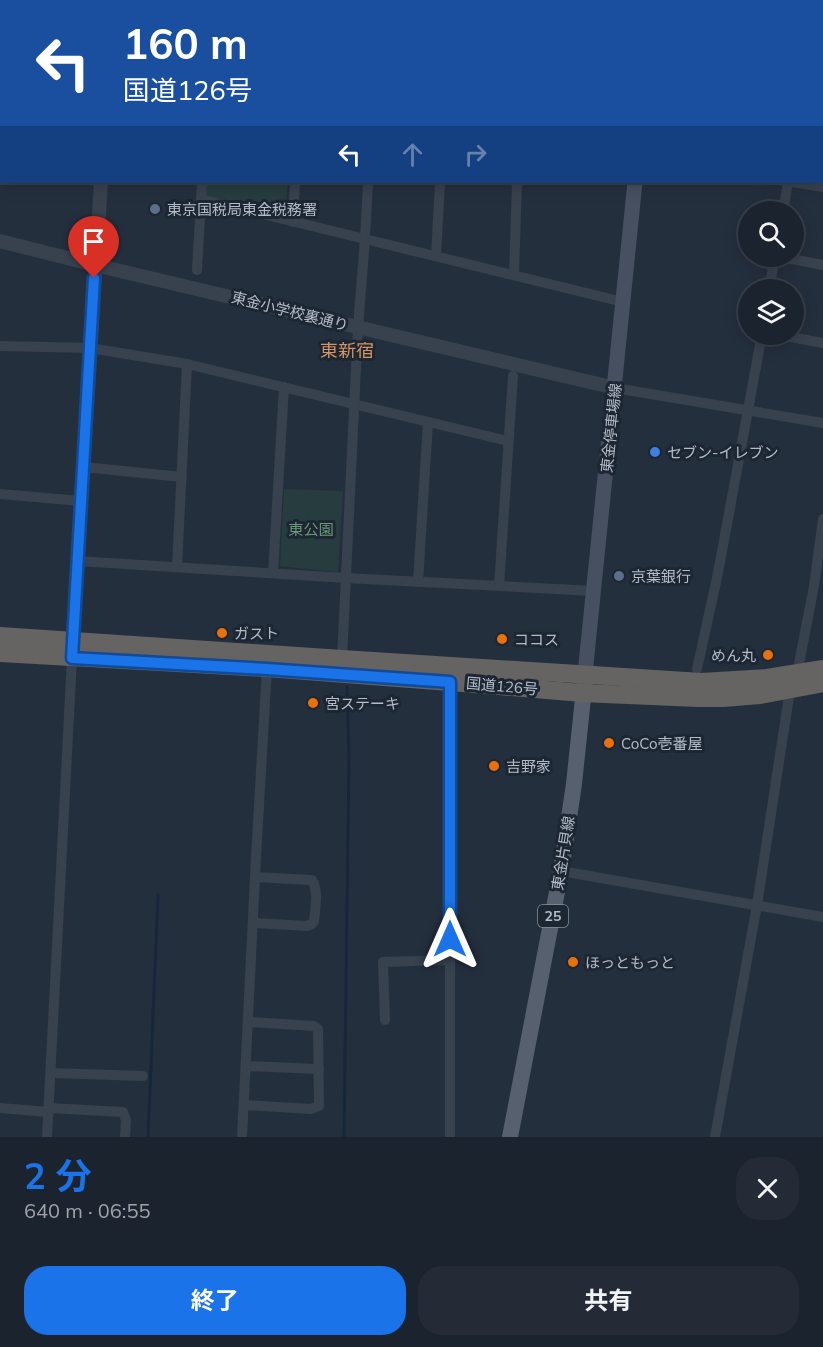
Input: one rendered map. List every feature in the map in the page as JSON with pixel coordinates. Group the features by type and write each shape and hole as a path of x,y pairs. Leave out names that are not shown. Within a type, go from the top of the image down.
{"highway":[{"name":"国道126号","path":"0,636 72,649 267,669 582,693 723,698 795,684 823,682"},
{"name":"国道126号","path":"0,653 72,649 342,659 701,682 754,679 768,684 795,684 823,669"}],"main road":[{"name":"東金停車場線","path":"585,674 634,183"},
{"name":"東金片貝線","path":"510,1137 561,871 574,784 585,674"}],"street":[{"path":"48,1137 72,649 101,183"},
{"path":"197,270 202,183"},
{"path":"293,222 295,183"},
{"path":"342,659 358,327 368,183"},
{"path":"436,256 441,183"},
{"path":"514,275 517,183"},
{"path":"786,201 790,183"},
{"path":"797,183 823,187"},
{"path":"201,199 623,302"},
{"name":"東金小学校裏通り","path":"0,241 615,388"},
{"path":"804,261 823,265"},
{"path":"804,339 823,343"},
{"path":"697,669 718,573 760,345"},
{"path":"0,346 90,348 188,364 508,441"},
{"path":"177,567 188,364"},
{"path":"499,586 513,376"},
{"path":"273,573 284,387"},
{"path":"615,388 823,423"},
{"path":"418,582 428,422"},
{"path":"83,467 182,477"},
{"path":"0,494 81,501"},
{"path":"715,1137 795,684 819,587 823,519"},
{"path":"77,561 594,591"},
{"path":"242,1137 267,669"},
{"path":"450,682 450,1137"},
{"path":"561,871 823,917"},
{"path":"253,923 307,926 312,924 316,891 312,880 255,878"},
{"path":"386,1020 383,962 450,960"},
{"path":"244,1105 311,1109 319,1106 318,1029 314,1026 248,1022"},
{"path":"246,1066 319,1069"},
{"path":"51,1073 143,1076"},
{"path":"0,1108 123,1112 126,1119 125,1137"}],"green space":[{"path":"207,183 288,183 285,215 206,195"},
{"name":"東公園","path":"284,489 343,491 338,572 280,566"}],"waterway":[{"path":"344,1137 349,757 347,687"},
{"path":"148,1137 158,895"}],"place":[{"name":"東京国税局東金税務署","path":"155,209"},
{"name":"セブン-イレブン","path":"655,452"},
{"name":"京葉銀行","path":"619,576"},
{"name":"ガスト","path":"222,633"},
{"name":"ココス","path":"502,639"},
{"name":"めん丸","path":"768,655"},
{"name":"宮ステーキ","path":"313,703"},
{"name":"CoCo壱番屋","path":"609,743"},
{"name":"吉野家","path":"494,766"},
{"name":"ほっともっと","path":"573,962"}],"district":[{"name":"東新宿","path":"347,350"}],"route":[{"path":"94,278 72,658 450,682 450,939"}]}
